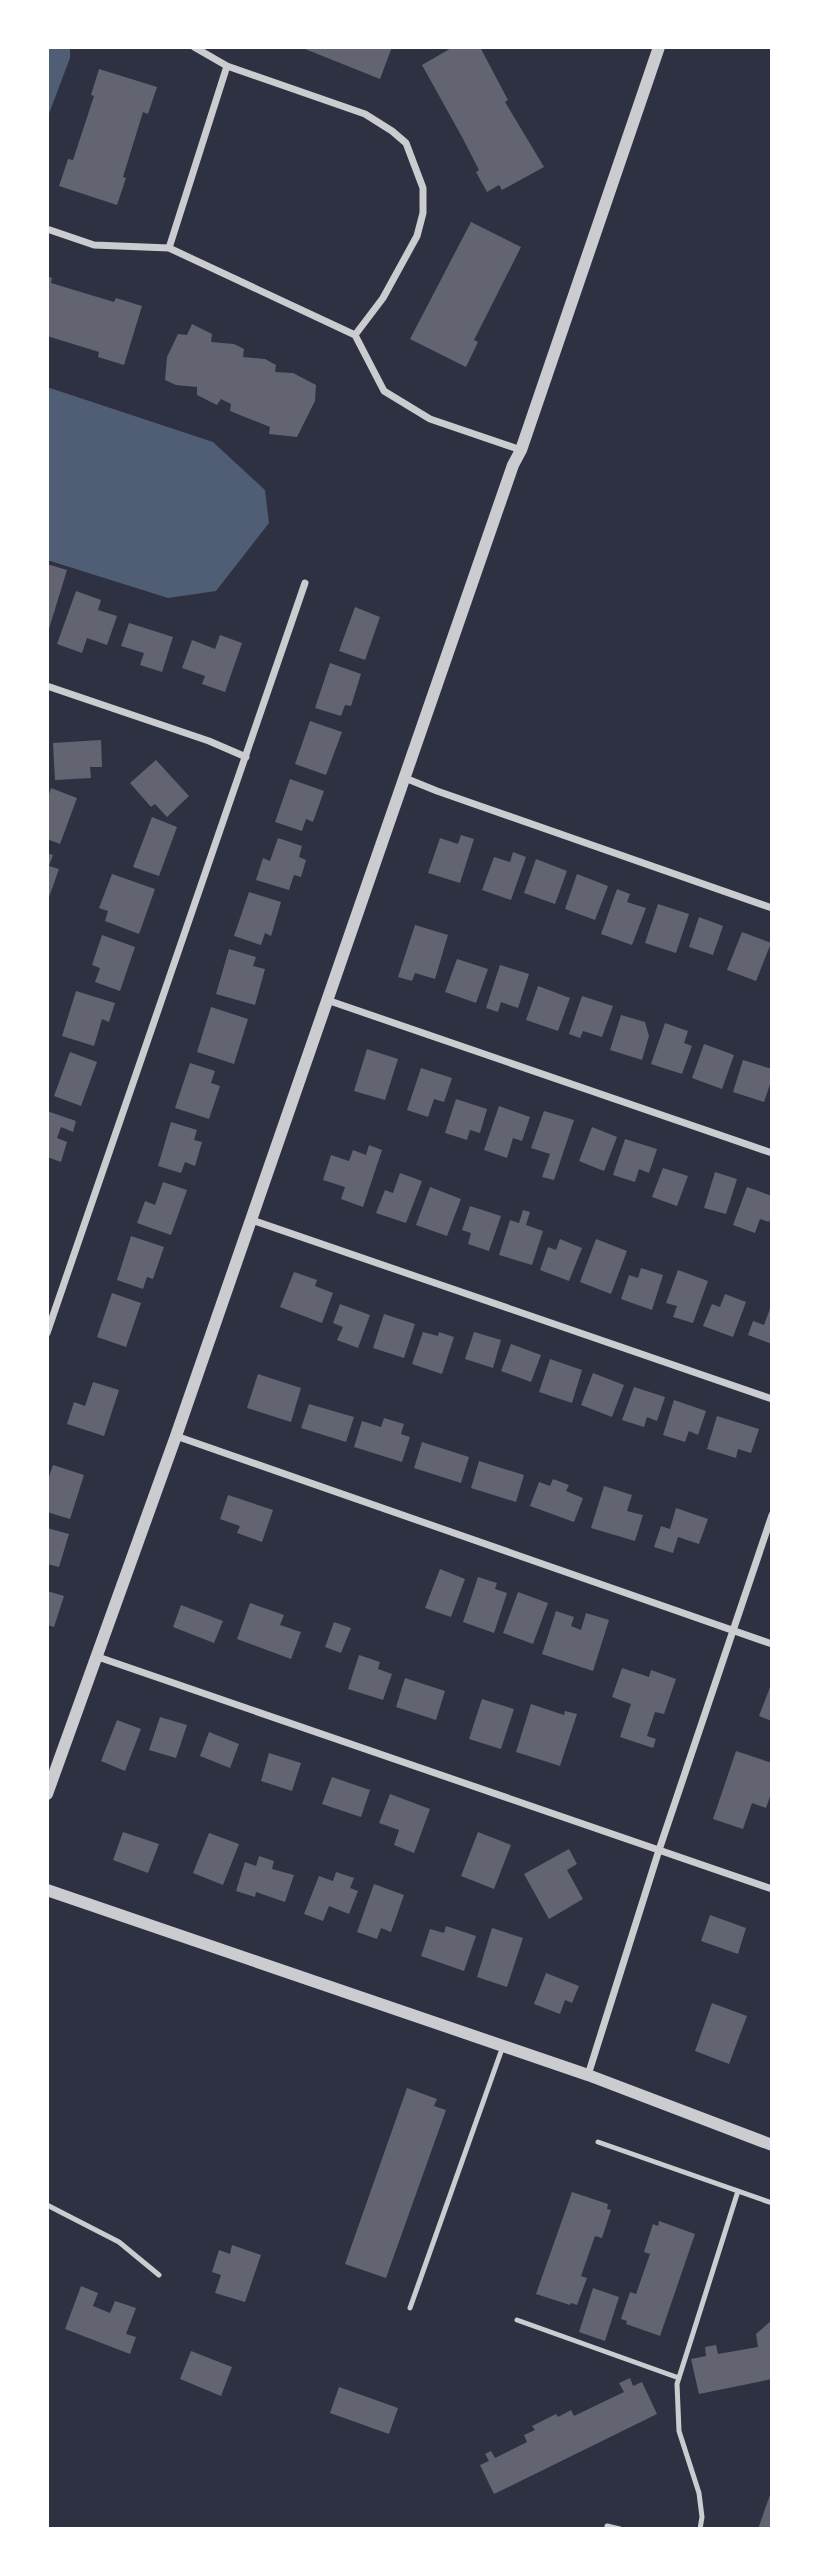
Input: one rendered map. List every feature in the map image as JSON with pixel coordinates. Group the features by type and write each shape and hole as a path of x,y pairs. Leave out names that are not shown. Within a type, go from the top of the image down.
{"street":[{"path":"194,47 227,66 365,114 406,143 423,188 423,213 417,236 383,298 355,335"},
{"path":"47,1794 99,1657 659,47"},
{"path":"169,248 227,66"},
{"path":"47,229 94,245 169,248 355,335 384,391 430,419 521,450"},
{"path":"47,1333 305,583"},
{"path":"47,686 246,757"},
{"path":"405,778 772,908"},
{"path":"327,1000 772,1153"},
{"path":"252,1220 772,1399"},
{"path":"176,1436 772,1644"},
{"path":"588,2076 659,1850 772,1515"},
{"path":"99,1657 772,1889"},
{"path":"47,1890 503,2046 772,2145"}],"lane":[{"path":"410,2308 503,2046"},
{"path":"598,2142 772,2203"},
{"path":"700,2529 702,2517 699,2493 684,2451 676,2416 678,2378 738,2191"},
{"path":"47,2205 119,2242 159,2275"},
{"path":"517,2320 678,2378"},
{"path":"607,2526 620,2529"}],"water":[{"path":"47,47 70,47 70,58 47,119"},
{"path":"47,387 213,442 265,490 269,523 216,591 168,598 47,560"}],"building":[{"path":"300,47 392,47 380,79"},
{"path":"453,47 480,47 508,100 505,102 544,167 502,190 499,185 487,192 476,172 479,170 422,65"},
{"path":"99,69 157,87 148,114 143,112 117,205 59,186 68,159 73,160 94,96 91,95"},
{"path":"471,222 521,247 474,340 478,342 466,367 410,339"},
{"path":"47,276 52,278 51,283 114,302 116,298 142,306 124,365 98,357 99,352 47,336"},
{"path":"192,324 212,334 211,342 234,344 244,349 243,357 265,359 276,365 275,372 293,373 316,385 315,401 297,437 269,434 270,427 230,411 231,404 221,399 217,405 197,395 197,387 176,385 165,380 167,357 178,334 187,335"},
{"path":"47,564 67,570 48,632 47,632"},
{"path":"76,591 101,600 98,610 117,616 107,645 87,638 82,653 57,644"},
{"path":"355,607 380,617 365,660 339,651"},
{"path":"129,623 173,637 162,672 140,665 144,653 121,646"},
{"path":"220,635 242,643 225,692 202,684 205,676 182,668 192,640 215,649"},
{"path":"330,663 361,674 351,706 345,705 341,716 315,708"},
{"path":"310,721 342,732 326,775 295,764"},
{"path":"101,740 102,767 90,767 91,778 55,780 53,743"},
{"path":"156,760 189,796 167,817 155,804 151,807 130,783"},
{"path":"290,779 324,791 313,822 306,819 302,831 275,822"},
{"path":"51,788 77,798 60,844 47,839 47,800"},
{"path":"152,817 177,827 159,876 133,867"},
{"path":"461,835 474,839 460,883 428,873 440,838 458,844"},
{"path":"278,838 302,846 299,857 306,860 301,877 294,875 289,890 256,880 263,858 270,861"},
{"path":"513,852 526,857 511,900 482,890 494,857 510,862"},
{"path":"47,853 53,855 49,866 59,869 48,900"},
{"path":"536,859 567,871 555,904 524,893"},
{"path":"112,874 155,889 139,934 105,921 108,911 99,908"},
{"path":"577,874 608,886 595,920 565,909"},
{"path":"617,889 630,894 627,902 646,908 632,945 601,934"},
{"path":"249,892 281,902 271,936 265,933 261,945 234,936"},
{"path":"658,904 689,914 676,953 645,943"},
{"path":"699,917 723,926 713,955 689,947"},
{"path":"415,925 448,935 435,979 415,973 412,981 398,977"},
{"path":"742,932 771,943 756,981 727,970"},
{"path":"102,935 135,947 120,991 95,982 100,968 92,965"},
{"path":"229,949 256,957 253,966 265,969 255,1005 216,994"},
{"path":"457,959 488,969 476,1003 445,992"},
{"path":"500,965 529,974 518,1008 501,1002 498,1012 486,1008"},
{"path":"538,986 570,998 558,1031 526,1020"},
{"path":"76,991 115,1003 109,1022 102,1019 94,1046 62,1036"},
{"path":"582,996 613,1006 602,1037 583,1031 580,1038 569,1034"},
{"path":"211,1007 248,1019 234,1064 197,1052"},
{"path":"621,1015 645,1022 649,1036 642,1060 610,1050"},
{"path":"665,1023 688,1031 684,1043 692,1046 682,1074 651,1064"},
{"path":"704,1044 734,1055 722,1089 692,1078"},
{"path":"367,1049 398,1059 385,1100 354,1091"},
{"path":"70,1052 97,1062 81,1106 54,1096"},
{"path":"743,1060 772,1069 772,1078 764,1102 733,1092"},
{"path":"190,1063 215,1071 211,1083 220,1086 209,1119 175,1108"},
{"path":"421,1068 452,1078 444,1102 434,1099 428,1117 407,1110"},
{"path":"456,1099 487,1109 480,1133 470,1130 467,1140 445,1133"},
{"path":"499,1106 530,1117 522,1141 513,1138 507,1158 484,1150"},
{"path":"47,1111 76,1121 73,1132 61,1127 57,1138 67,1142 61,1162 47,1157"},
{"path":"544,1111 574,1120 554,1180 542,1177 550,1154 531,1148"},
{"path":"171,1122 197,1130 194,1140 202,1142 195,1166 185,1162 181,1173 158,1166"},
{"path":"592,1127 617,1137 604,1171 579,1161"},
{"path":"625,1139 657,1149 649,1173 639,1169 635,1182 613,1175"},
{"path":"369,1145 382,1150 363,1207 341,1199 345,1187 323,1180 331,1155 349,1161 353,1150 366,1155"},
{"path":"663,1168 688,1176 677,1206 652,1197"},
{"path":"715,1172 737,1179 726,1214 704,1208"},
{"path":"400,1173 422,1181 406,1223 376,1213 385,1190 393,1193"},
{"path":"163,1182 187,1190 171,1235 137,1223 145,1201 155,1205"},
{"path":"430,1187 461,1199 447,1236 416,1225"},
{"path":"747,1187 772,1196 769,1222 760,1219 755,1233 733,1225"},
{"path":"470,1206 501,1216 489,1251 468,1244 471,1233 462,1230"},
{"path":"523,1210 530,1212 526,1225 543,1231 532,1265 499,1255 510,1220 519,1223"},
{"path":"131,1236 164,1247 153,1279 147,1277 143,1289 117,1280"},
{"path":"560,1239 582,1248 569,1281 540,1270 548,1247 556,1250"},
{"path":"596,1239 627,1251 611,1294 580,1282"},
{"path":"641,1268 663,1275 652,1310 621,1299 629,1275 638,1278"},
{"path":"678,1270 708,1281 693,1323 673,1317 677,1306 666,1303"},
{"path":"294,1272 317,1280 315,1286 333,1293 322,1323 280,1307"},
{"path":"112,1293 141,1303 126,1347 97,1337"},
{"path":"725,1294 746,1302 733,1337 703,1326 712,1304 720,1307"},
{"path":"340,1304 370,1315 358,1348 337,1340 343,1327 333,1323"},
{"path":"771,1306 772,1344 748,1335 753,1321 764,1325"},
{"path":"384,1314 415,1324 404,1358 373,1348"},
{"path":"423,1332 438,1336 439,1332 454,1337 442,1374 412,1364"},
{"path":"474,1332 501,1340 493,1368 465,1359"},
{"path":"511,1344 541,1355 531,1382 501,1371"},
{"path":"550,1359 582,1370 572,1403 539,1392"},
{"path":"593,1373 624,1385 612,1417 581,1405"},
{"path":"258,1374 301,1388 291,1422 247,1408"},
{"path":"93,1382 119,1390 104,1436 67,1424 74,1402 85,1406"},
{"path":"634,1387 665,1397 657,1421 647,1417 644,1427 622,1420"},
{"path":"674,1400 706,1411 698,1435 689,1431 685,1442 663,1435"},
{"path":"309,1404 354,1417 346,1442 301,1428"},
{"path":"717,1416 759,1429 751,1453 738,1449 736,1458 707,1449"},
{"path":"384,1418 404,1424 401,1434 410,1437 402,1462 354,1447 362,1421 381,1427"},
{"path":"422,1442 469,1457 461,1483 414,1468"},
{"path":"479,1461 524,1475 516,1502 471,1488"},
{"path":"53,1465 84,1475 70,1519 47,1512 47,1482"},
{"path":"553,1479 569,1485 566,1491 583,1498 574,1522 530,1506 539,1482 550,1486"},
{"path":"604,1486 632,1495 627,1511 643,1515 635,1541 591,1528"},
{"path":"228,1495 273,1510 262,1542 237,1533 240,1526 220,1519"},
{"path":"676,1508 708,1519 699,1544 678,1537 673,1553 654,1547 661,1526 670,1529"},
{"path":"47,1528 69,1534 59,1567 47,1564"},
{"path":"440,1569 465,1579 451,1617 425,1608"},
{"path":"478,1577 497,1583 495,1589 507,1593 494,1633 463,1622"},
{"path":"47,1591 64,1596 54,1627 47,1625"},
{"path":"518,1592 548,1603 533,1644 503,1633"},
{"path":"250,1603 284,1615 280,1625 301,1632 291,1659 237,1639"},
{"path":"181,1605 223,1621 214,1643 173,1627"},
{"path":"556,1611 574,1617 571,1626 581,1630 586,1613 609,1620 593,1671 542,1654"},
{"path":"334,1622 351,1628 341,1653 325,1647"},
{"path":"359,1655 380,1662 378,1669 392,1674 383,1700 348,1689"},
{"path":"622,1668 649,1677 651,1670 676,1679 664,1714 655,1712 647,1736 656,1739 653,1748 620,1737 631,1704 612,1697"},
{"path":"405,1678 445,1691 436,1720 396,1707"},
{"path":"772,1682 772,1721 759,1716"},
{"path":"482,1699 514,1709 501,1749 469,1739"},
{"path":"531,1704 564,1715 565,1711 577,1714 560,1766 516,1752"},
{"path":"160,1717 187,1725 176,1758 149,1750"},
{"path":"117,1720 141,1729 125,1771 101,1761"},
{"path":"209,1732 239,1744 230,1768 200,1756"},
{"path":"736,1751 772,1763 772,1791 766,1808 752,1803 743,1829 713,1819"},
{"path":"269,1753 301,1763 292,1791 261,1781"},
{"path":"332,1777 370,1790 361,1817 322,1804"},
{"path":"390,1794 430,1809 414,1853 394,1845 399,1830 379,1823"},
{"path":"123,1832 159,1844 148,1873 113,1860"},
{"path":"478,1832 511,1845 494,1889 461,1876"},
{"path":"209,1833 239,1844 223,1885 193,1873"},
{"path":"569,1849 577,1864 567,1870 583,1899 549,1919 524,1874"},
{"path":"259,1856 274,1861 272,1869 294,1875 285,1902 256,1892 255,1897 236,1891 245,1862 256,1866"},
{"path":"336,1872 354,1878 350,1888 358,1891 349,1914 329,1906 323,1921 304,1914 319,1876 333,1881"},
{"path":"374,1884 404,1895 391,1932 381,1928 377,1939 357,1932"},
{"path":"710,1915 746,1928 738,1954 701,1941"},
{"path":"446,1926 476,1936 464,1971 421,1956 430,1929 444,1933"},
{"path":"492,1928 523,1938 507,1987 477,1977"},
{"path":"546,1973 579,1986 572,2003 565,2000 560,2014 534,2004"},
{"path":"712,2003 747,2016 729,2064 695,2051"},
{"path":"407,2088 437,2099 434,2106 446,2110 386,2278 345,2264"},
{"path":"572,2192 608,2204 607,2209 611,2210 602,2238 595,2236 581,2276 587,2278 577,2305 536,2294"},
{"path":"659,2221 695,2234 660,2336 626,2324 627,2321 621,2319 630,2292 636,2294 650,2254 644,2252 653,2224 658,2226"},
{"path":"232,2245 261,2255 245,2302 215,2293 221,2275 212,2272 219,2250 230,2254"},
{"path":"81,2286 98,2293 93,2306 110,2313 115,2301 136,2308 126,2334 136,2337 130,2354 65,2329"},
{"path":"593,2288 619,2297 605,2341 579,2332"},
{"path":"772,2320 772,2379 699,2394 691,2359 706,2356 705,2347 716,2345 718,2354 758,2347 756,2334"},
{"path":"191,2351 232,2367 221,2396 180,2379"},
{"path":"630,2378 633,2386 642,2382 657,2414 494,2494 480,2465 489,2461 485,2454 491,2451 495,2458 527,2442 524,2435 535,2430 532,2426 571,2410 574,2416 624,2392 619,2383"},
{"path":"339,2387 398,2408 389,2434 330,2413"},
{"path":"771,2492 772,2529 758,2529"}]}
